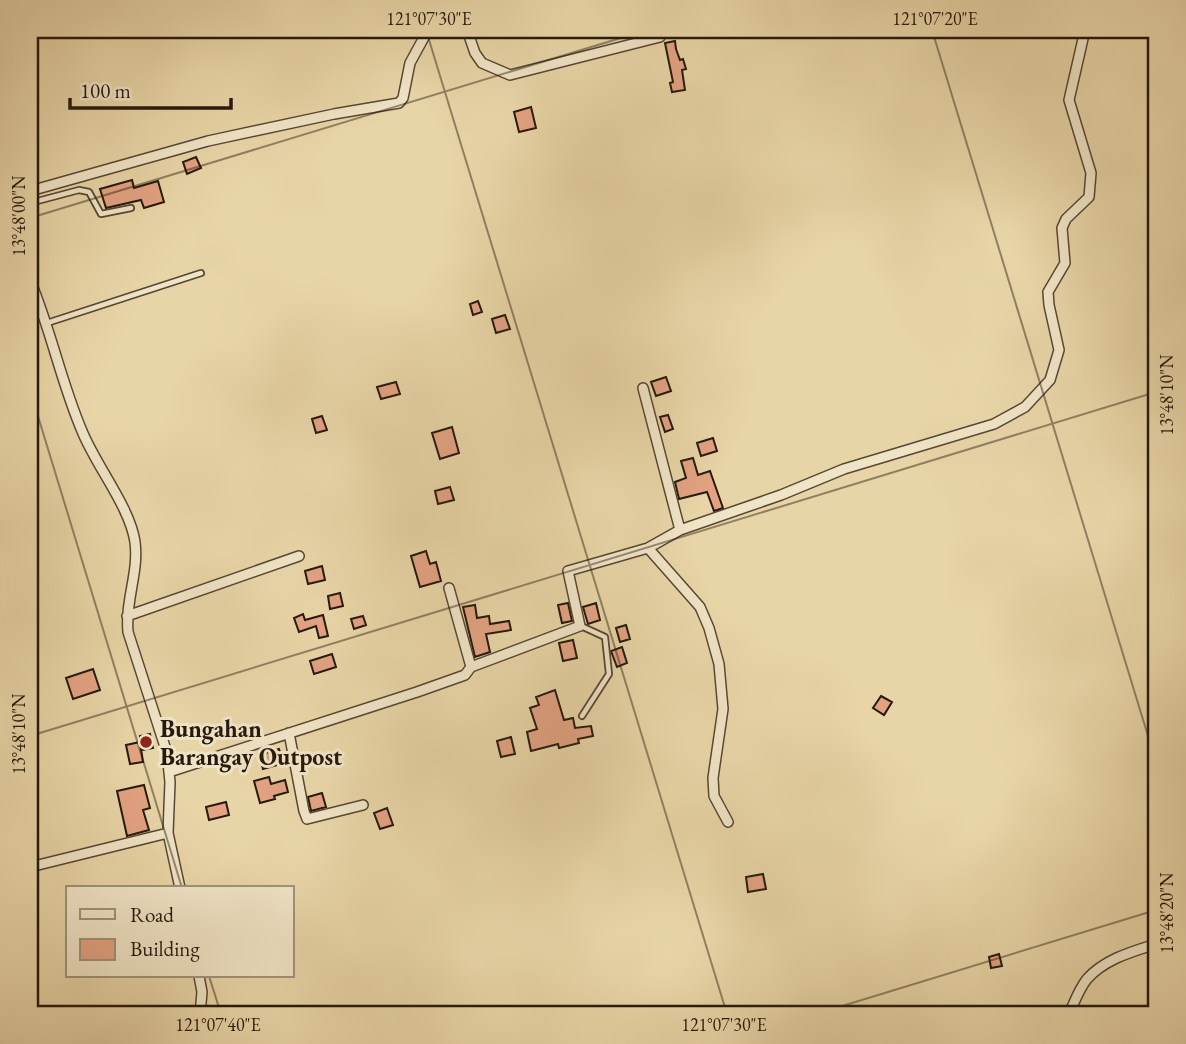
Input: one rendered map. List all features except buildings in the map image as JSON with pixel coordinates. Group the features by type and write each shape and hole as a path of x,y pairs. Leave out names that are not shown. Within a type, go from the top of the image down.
{"street":[{"path":"30,191 208,141 399,103 403,98 410,63 428,30"},
{"path":"467,30 475,53 482,63 510,75 660,37"},
{"path":"169,772 465,675 471,667 580,626 568,571 648,548 680,530 757,504 844,469 994,424 1025,407 1050,380 1059,350 1048,292 1065,263 1062,228 1066,219 1089,197 1091,173 1069,100 1085,30"},
{"path":"30,280 47,323 73,411 129,520 132,531 136,567 127,615 128,632 167,753 168,832 180,886"},
{"path":"643,388 680,530"},
{"path":"648,548 700,607 709,628 719,664 723,709 713,778 714,796 729,822"},
{"path":"127,615 299,556"},
{"path":"449,588 471,667"},
{"path":"289,733 307,819 363,805"},
{"path":"30,867 168,832"},
{"path":"1069,1014 1086,980 1098,969 1122,954 1156,944"},
{"path":"199,978 202,992 200,1014"}],"lane":[{"path":"30,203 79,190 89,192 101,214 131,208"},
{"path":"47,323 201,273"},
{"path":"580,626 605,637 609,674 582,716"}],"place":[{"name":"Bungahan Barangay Outpost","path":"146,742"}]}
